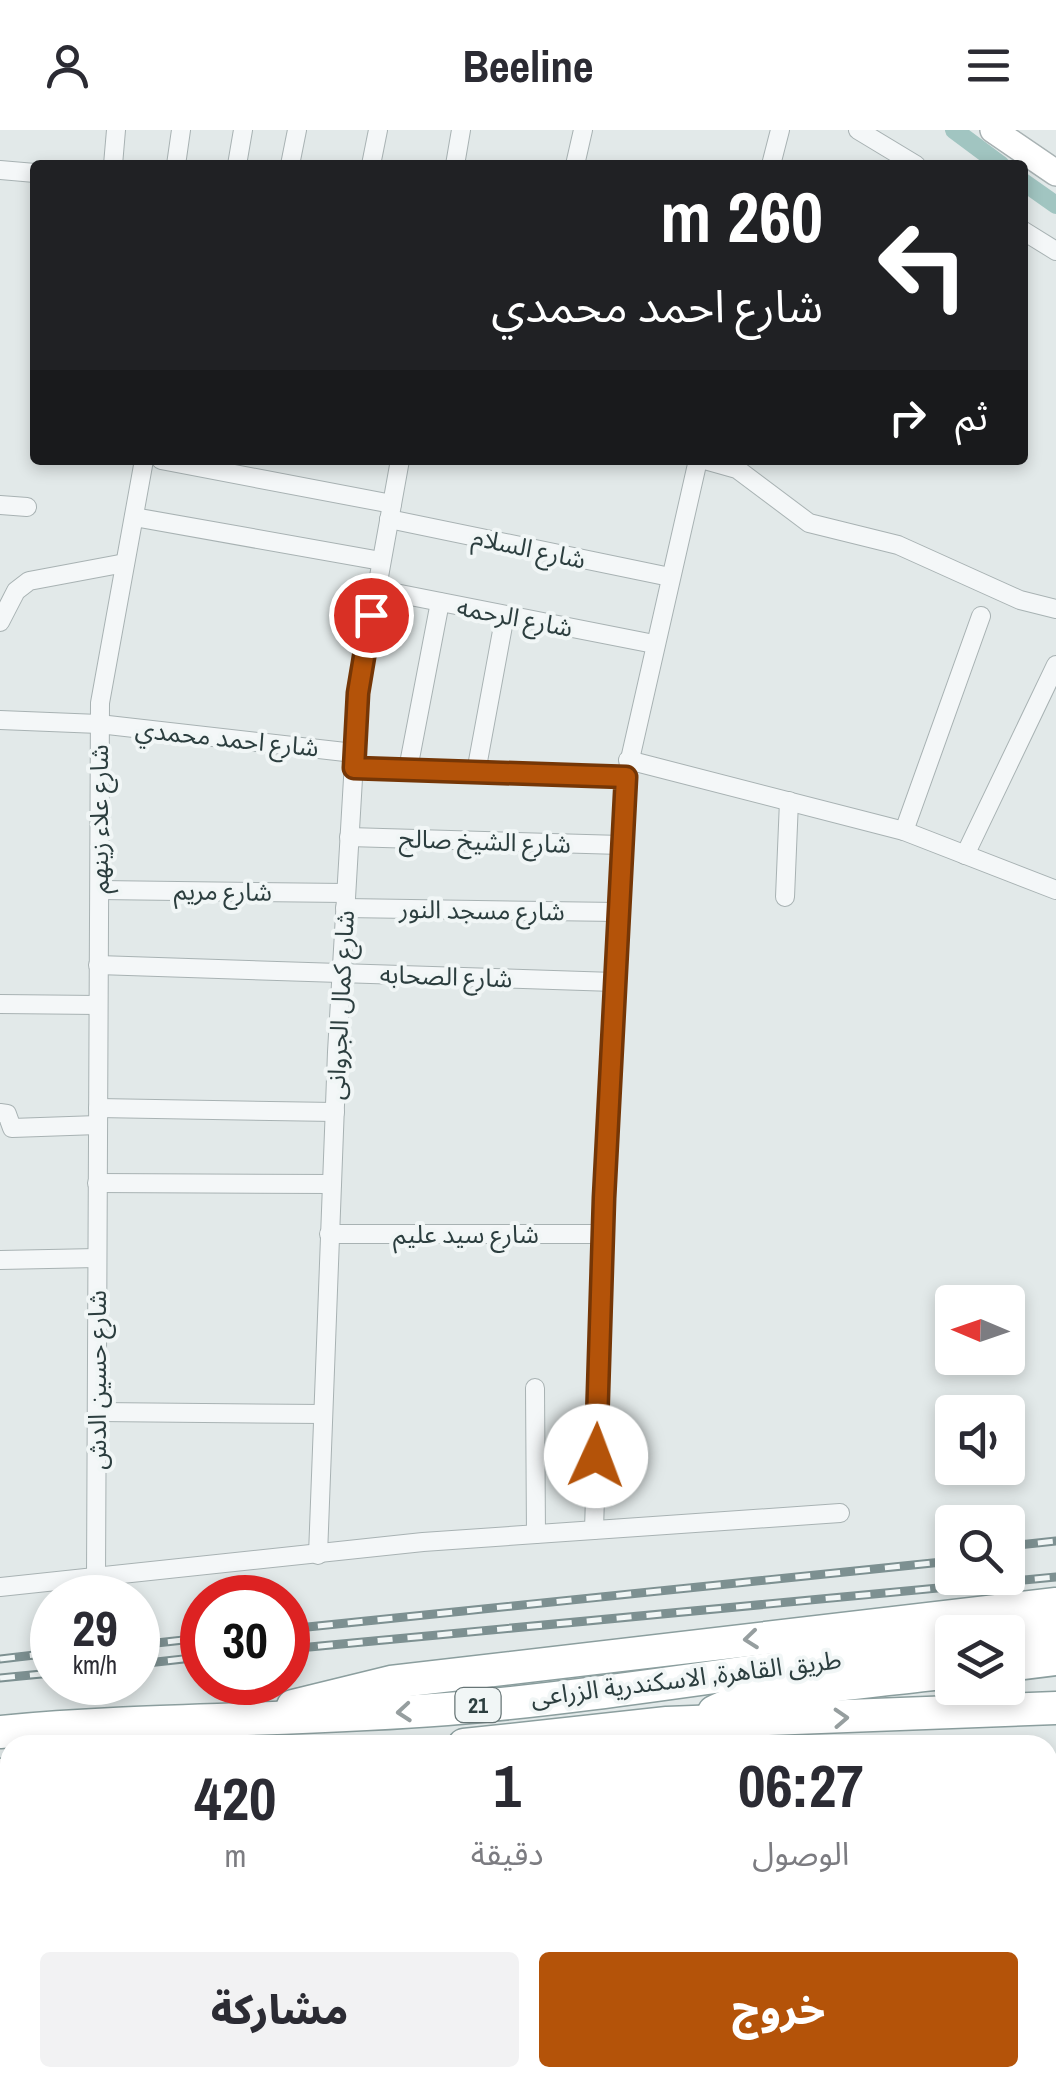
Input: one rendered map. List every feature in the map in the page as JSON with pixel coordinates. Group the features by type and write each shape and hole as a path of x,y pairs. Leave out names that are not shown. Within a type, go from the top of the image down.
{"highway":[{"path":"242,1720 361,1688 534,1664 1056,1604"},
{"path":"1025,1638 1056,1634"},
{"name":"طريق القاهرة, الاسكندرية الزراعى","path":"0,1732 90,1724 454,1708 935,1648"},
{"path":"1025,1663 1056,1659"},
{"path":"682,1723 727,1704 935,1674"},
{"name":"طريق القاهرة, الاسكندرية الزراعى","path":"563,1735 682,1723 1056,1708"},
{"path":"682,1723 743,1735"}],"street":[{"path":"113,160 116,130"},
{"path":"177,160 181,130"},
{"path":"238,160 243,130"},
{"path":"291,160 297,130"},
{"path":"373,160 378,130"},
{"path":"455,160 461,130"},
{"path":"576,160 583,130"},
{"path":"772,160 780,130"},
{"path":"858,130 908,160"},
{"path":"993,130 1056,173"},
{"path":"0,170 30,173"},
{"path":"1028,234 1056,250"},
{"name":"شارع علاء زينهم","path":"98,1183 99,724 143,465"},
{"name":"شارع السلام","path":"183,465 670,577"},
{"name":"شارع كمال الجروانى","path":"318,1555 329,1234 358,693 399,465"},
{"path":"594,1530 603,1234 627,768 670,577 701,465"},
{"path":"715,465 754,480 787,510 809,523 917,552 1046,608"},
{"path":"0,505 28,507"},
{"path":"134,517 381,561"},
{"path":"0,622 16,592 29,581 125,564"},
{"name":"شارع الرحمه","path":"376,590 654,644"},
{"path":"408,769 440,602"},
{"path":"476,772 505,615"},
{"path":"904,831 981,616"},
{"path":"966,856 1056,665"},
{"name":"شارع احمد محمدي","path":"0,720 99,724 408,769 476,772 627,768 904,831 1056,890"},
{"path":"785,897 789,802"},
{"name":"شارع الشيخ صالح","path":"350,838 621,846"},
{"name":"شارع مريم","path":"100,890 346,900"},
{"name":"شارع مسجد النور","path":"346,900 618,912"},
{"name":"شارع الصحابه","path":"98,964 614,982"},
{"path":"0,1004 98,1005"},
{"path":"0,1113 7,1114 12,1128 98,1116 335,1112"},
{"path":"98,1183 332,1184"},
{"name":"شارع حسين الدش","path":"96,1575 98,1183"},
{"name":"شارع سيد عليم","path":"329,1234 603,1234"},
{"path":"0,1260 97,1258"},
{"path":"534,1388 536,1534"},
{"path":"98,1412 323,1414"},
{"path":"125,1575 536,1534 840,1513"},
{"path":"0,1587 30,1584"}],"waterway":[{"path":"954,130 994,160"},
{"path":"1028,185 1056,205"}],"railway":[{"path":"1025,1544 1056,1541"},
{"path":"310,1627 935,1563"},
{"path":"310,1647 1056,1577"},
{"path":"160,1643 180,1640"},
{"path":"0,1659 30,1656"},
{"path":"160,1662 180,1659"},
{"path":"0,1678 30,1675"}],"route":[{"path":"371,615 358,693 354,768 626,777 604,1198 596,1456"}]}
